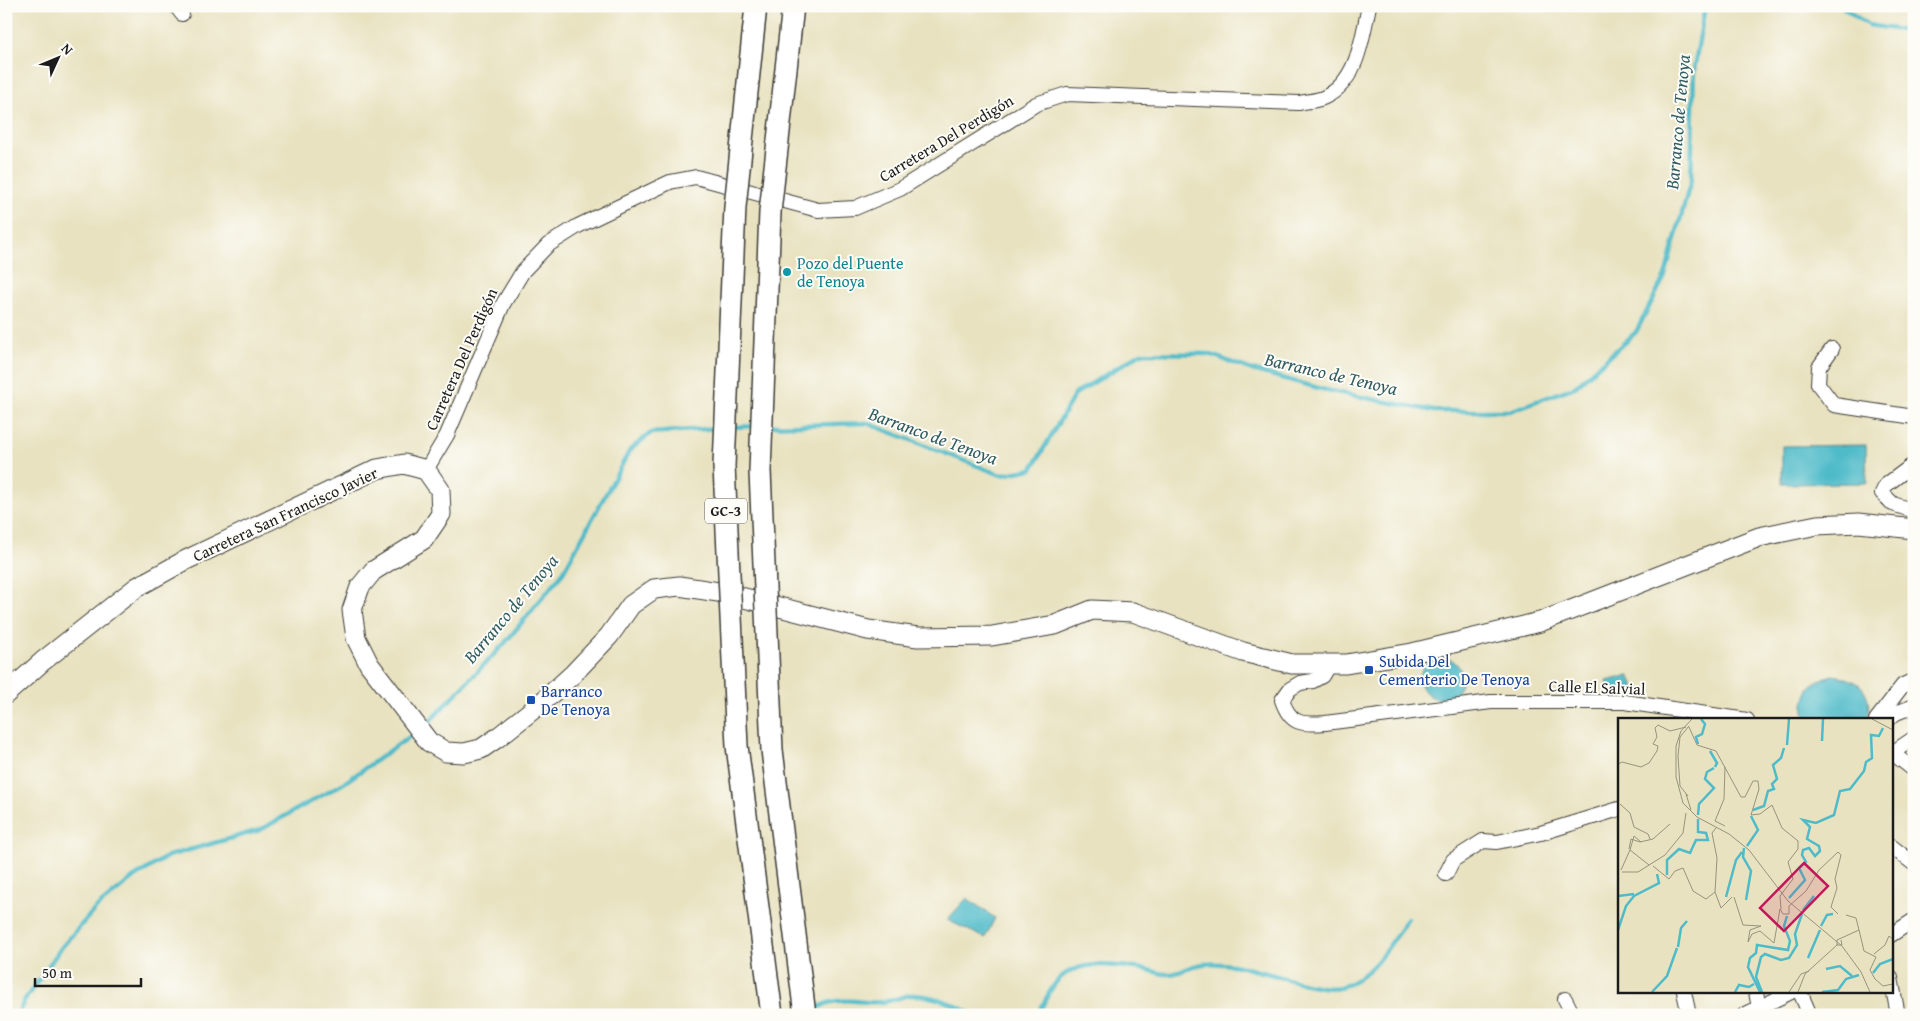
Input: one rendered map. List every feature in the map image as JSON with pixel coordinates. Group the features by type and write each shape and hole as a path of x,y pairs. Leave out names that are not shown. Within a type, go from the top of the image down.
{"highway":[{"name":"GC-3","path":"756,6 735,207 724,466 737,746 772,1015"},
{"name":"GC-3","path":"793,6 770,212 760,470 772,750 805,1015"}],"main road":[{"name":"Carretera San Francisco Javier","path":"6,694 43,661 137,587 186,560 377,469 404,464 426,470"},
{"path":"426,470 440,490 441,514 424,539 373,571 360,587 352,610 356,638 369,664 429,742 446,752 464,753 481,749 489,744 540,704 573,674 609,636 631,605 654,589 679,586 725,593 868,630 918,637 992,636 1055,624 1092,610 1133,612 1243,652 1292,664 1346,664 1412,653 1540,622 1759,537 1817,525 1834,524 1859,523 1914,529"}],"street":[{"name":"Carretera Del Perdigón","path":"426,470 446,435 503,304 523,271 548,245 578,226 670,182 696,177 818,210 856,208 900,189 1036,104 1067,94 1298,103 1325,97 1342,83 1357,59 1369,6"},
{"path":"1832,348 1819,367 1818,384 1834,406 1914,418"},
{"path":"1914,464 1886,485 1882,493 1893,504 1914,511"},
{"name":"Calle El Salvial","path":"1329,664 1322,676 1313,681 1300,683 1290,690 1282,700 1286,712 1294,720 1305,724 1325,723 1491,702 1625,702 1733,718"},
{"path":"1878,718 1903,685 1914,680"},
{"path":"1889,718 1914,706"},
{"path":"1914,738 1892,753 1914,770"},
{"path":"1446,874 1453,860 1483,841 1497,842 1541,833 1618,809"},
{"path":"1892,847 1914,864"},
{"path":"1892,934 1914,920"},
{"path":"1892,983 1898,1015"},
{"path":"1684,994 1689,1015"},
{"path":"1756,994 1759,1008"},
{"path":"1744,1015 1787,994"},
{"path":"1801,994 1810,1015"},
{"path":"1564,999 1573,1015"}],"water":[{"path":"1866,445 1867,483 1782,484 1782,446"},
{"path":"1437,657 1445,657 1456,663 1462,678 1456,693 1445,699 1437,699 1426,693 1420,682 1420,674 1426,663"},
{"path":"1629,675 1639,697 1611,696 1607,681"},
{"path":"1832,675 1857,683 1866,694 1869,710 1868,718 1806,718 1805,699 1809,689 1818,681"},
{"path":"967,898 995,918 985,938 947,920"}],"waterway":[{"name":"Barranco de Tenoya","path":"766,426 867,423 1001,475 1032,469 1075,394 1141,353 1209,354 1252,370 1326,390 1434,411 1510,411 1575,387 1636,332 1665,276 1691,180 1694,70 1705,6"},
{"name":"Barranco de Tenoya","path":"1841,6 1868,25 1914,32"},
{"name":"Barranco de Tenoya","path":"731,427 756,426"},
{"name":"Barranco de Tenoya","path":"424,727 504,644 562,574 630,450 651,433 719,428"},
{"name":"Barranco de Tenoya","path":"18,1015 24,1001 61,948 96,908 133,878 168,856 260,830 344,783 415,733"},
{"path":"1037,1015 1052,987 1059,979 1068,972 1088,966 1122,966 1166,974 1176,973 1194,966 1224,964 1247,968 1310,985 1332,988 1340,987 1351,983 1371,968 1408,918"},
{"path":"811,1012 835,1001 886,1002 911,995 919,995 944,1001 973,1015"}],"place":[{"name":"Pozo del Puente de Tenoya","path":"787,272"},
{"name":"Subida Del Cementerio De Tenoya","path":"1369,670"},
{"name":"Barranco De Tenoya","path":"531,700"}]}
